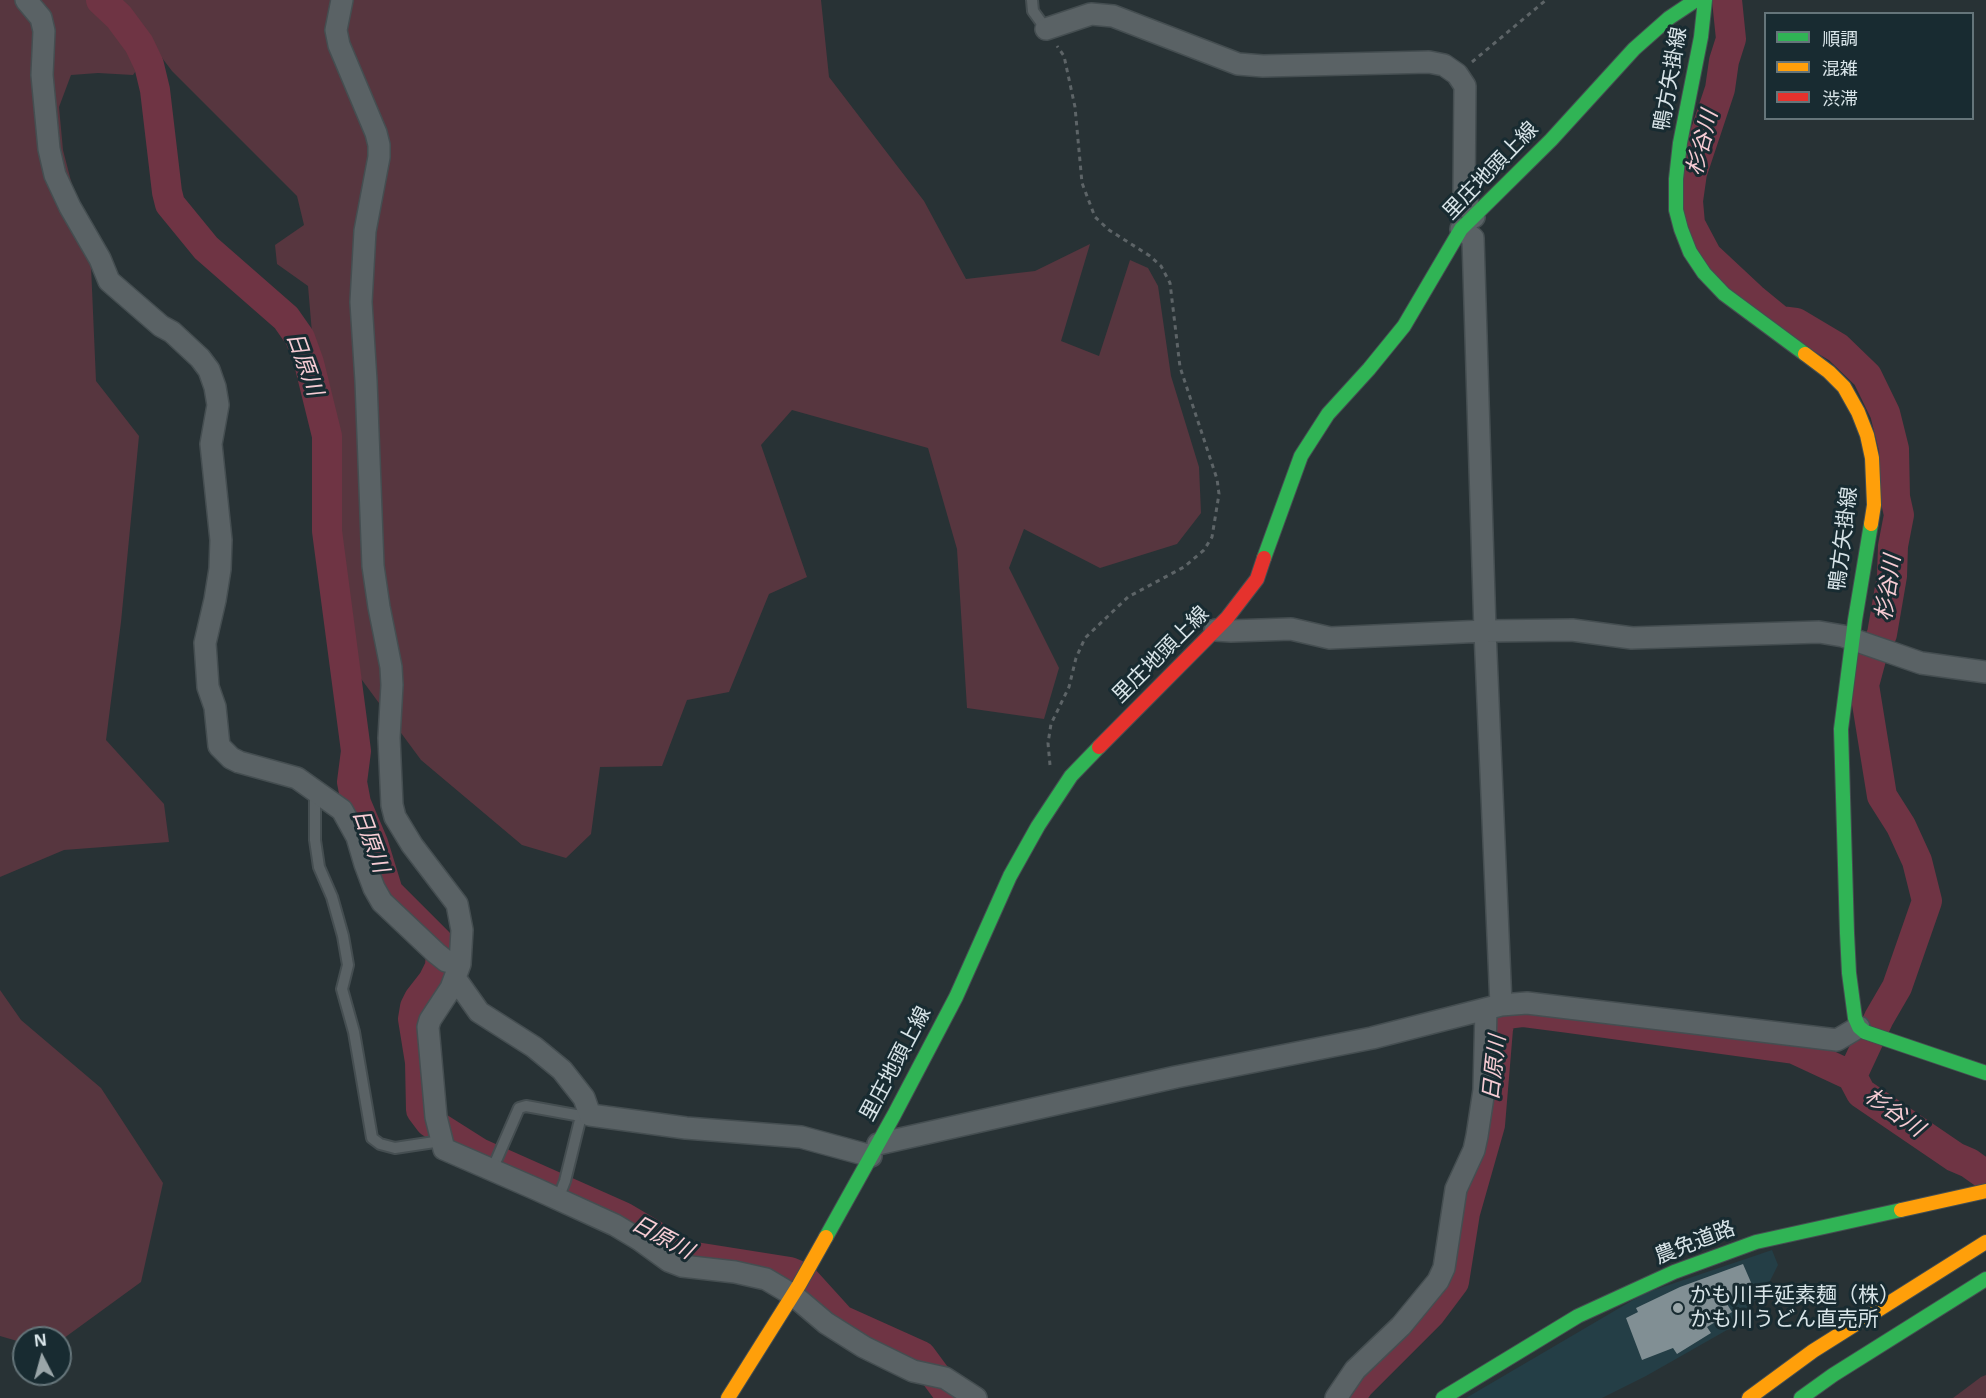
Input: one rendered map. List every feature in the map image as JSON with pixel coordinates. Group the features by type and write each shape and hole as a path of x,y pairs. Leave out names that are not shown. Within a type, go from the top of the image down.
{"main road":[{"name":"里庄地頭上線","path":"728,1398 799,1284 874,1150 956,997 988,923 1038,826 1071,776 1215,630 1257,579 1301,456 1328,414 1404,326 1468,223 1551,140 1634,49 1669,18 1696,0"},
{"name":"鴨方矢掛線","path":"1705,0 1701,38 1680,143 1676,179 1676,210 1690,252 1704,273 1744,311 1829,372 1844,387 1858,412 1867,435 1872,458 1874,505 1856,641 1841,729 1849,973 1855,1018 1862,1029"},
{"path":"1862,1029 1880,1038 1986,1073"},
{"name":"農免道路","path":"1443,1398 1578,1316 1674,1272 1756,1242 1986,1191"},
{"path":"1749,1398 1813,1351 1986,1242"},
{"path":"1801,1398 1833,1375 1980,1282"}],"street":[{"path":"26,0 41,18 44,31 42,75 49,149 55,175 70,207 100,259 109,281 200,358 209,370 215,387 218,405 211,444 220,550 215,600 206,643 208,687 215,707 219,746 231,758 297,778 342,810 351,822 374,888 382,902 449,964 479,1012 534,1047 562,1070 584,1098 585,1116 686,1128 801,1137 874,1150 1176,1077 1372,1038 1493,1007 1527,1003 1837,1040 1862,1029"},
{"path":"342,0 336,30 339,45 379,145 379,157 365,231 361,302 373,566 392,676 389,738 392,805 394,817 412,845 457,904 462,930 428,1028 438,1130 444,1149 495,1163 561,1191 640,1240 669,1261 682,1266 735,1272 799,1284 826,1323 864,1347 913,1371 935,1376 976,1398"},
{"path":"1046,29 1091,14 1113,16 1238,64 1263,66 1429,62 1444,65 1457,74 1465,86 1464,196 1473,238 1493,1007 1477,1136 1456,1189 1444,1268 1438,1281 1401,1326 1355,1370 1336,1398"},
{"path":"1215,630 1291,629 1330,638 1485,631 1572,630 1632,638 1803,631 1819,632 1856,641 1921,663 1986,672"}],"lane":[{"path":"1032,0 1033,11 1046,29"},
{"path":"315,792 315,840 320,867 332,897 343,936 348,965 342,989 354,1032 372,1138 380,1144 395,1148 438,1130"},
{"path":"495,1163 519,1108 526,1106 585,1116 561,1191"}],"path":[{"path":"1457,74 1546,0"},
{"path":"1046,29 1064,56 1075,107 1082,183 1095,217 1109,230 1150,256 1161,266 1170,283 1180,367 1217,479 1219,494 1212,537 1204,550 1184,567 1128,597 1085,638 1076,658 1069,687 1051,724 1048,743 1051,762 1049,772"}],"shaded area":[{"path":"0,0 17,0 36,29 41,149 91,266 96,381 139,436 121,622 106,740 164,804 169,842 64,850 0,877"},
{"path":"36,0 91,0 116,27 140,65 133,75 98,73 71,75 59,107 63,150 78,208 59,170"},
{"path":"114,0 821,0 829,77 924,201 966,279 1035,271 1090,244 1061,341 1099,356 1130,260 1148,268 1158,286 1171,376 1199,467 1201,513 1177,544 1100,568 1024,529 1009,568 1059,668 1044,719 967,708 957,549 928,448 792,410 761,445 807,577 769,594 729,692 687,700 662,766 600,767 591,834 566,858 522,845 421,760 359,676 340,531 337,417 312,333 308,286 277,264 275,245 304,225 297,196 172,71 122,5"},
{"path":"0,990 21,1020 101,1088 163,1183 141,1282 72,1332 72,1326 12,1326 12,1340 0,1336"},
{"path":"1772,1250 1778,1265 1769,1283 1734,1326 1602,1398 1466,1398 1645,1293"},
{"path":"1986,1375 1986,1398 1953,1398 1981,1377"}],"building":[{"name":"かも川手延素麺（株） かも川うどん直売所","path":"1743,1264 1753,1287 1727,1304 1732,1312 1707,1327 1711,1333 1677,1354 1673,1348 1642,1360 1626,1318 1638,1312 1636,1308 1680,1287"}],"waterway":[{"name":"日原川","path":"101,0 119,17 139,44 149,65 155,90 170,204 206,248 286,318 300,338 309,363 327,436 327,531 356,751 352,782 356,803 373,843 388,892 438,942 441,948 440,967 433,981 419,999 413,1019 420,1062 421,1110 430,1122 479,1153 623,1217 689,1256 790,1272 802,1277 841,1320 921,1356 952,1398"},
{"name":"杉谷川","path":"1727,0 1731,39 1724,61 1720,89 1692,173 1688,201 1690,224 1707,256 1752,298 1780,321 1796,323 1838,348 1867,376 1885,413 1894,449 1895,497 1899,515 1893,546 1892,576 1882,634 1871,659 1864,685 1882,796 1901,826 1917,861 1927,901 1897,987 1879,1018 1852,1076"},
{"name":"日原川","path":"1350,1398 1359,1385 1430,1314 1454,1282 1465,1213 1490,1125 1498,1029 1500,1020 1506,1014 1522,1012 1794,1049 1852,1076"},
{"name":"杉谷川","path":"1852,1076 1861,1093 1955,1157 1969,1163 1986,1175"}],"traffic: fast":[{"path":"1264,558 1301,456 1328,414 1404,326 1461,229 1551,140 1634,49 1669,18 1696,0"},
{"path":"1705,0 1701,37 1680,143 1676,179 1676,210 1681,229 1690,252 1704,273 1724,294 1805,354"},
{"path":"1871,524 1855,620 1841,729 1847,933 1855,1018 1859,1027 1865,1032 1986,1073"},
{"path":"826,1237 956,997 1010,876 1038,826 1071,776 1099,747"},
{"path":"1443,1398 1578,1316 1674,1272 1756,1242 1901,1210"},
{"path":"1801,1398 1833,1375 1986,1279"}],"traffic: slow":[{"path":"1805,354 1844,387 1858,412 1867,435 1872,458 1874,505 1871,524"},
{"path":"1901,1210 1986,1191"},
{"path":"728,1398 799,1285 826,1237"},
{"path":"1749,1398 1813,1351 1986,1242"}],"traffic: jam":[{"path":"1099,747 1227,618 1257,579 1264,558"}],"place":[{"name":"かも川手延素麺（株） かも川うどん直売所","path":"1678,1308"}]}
